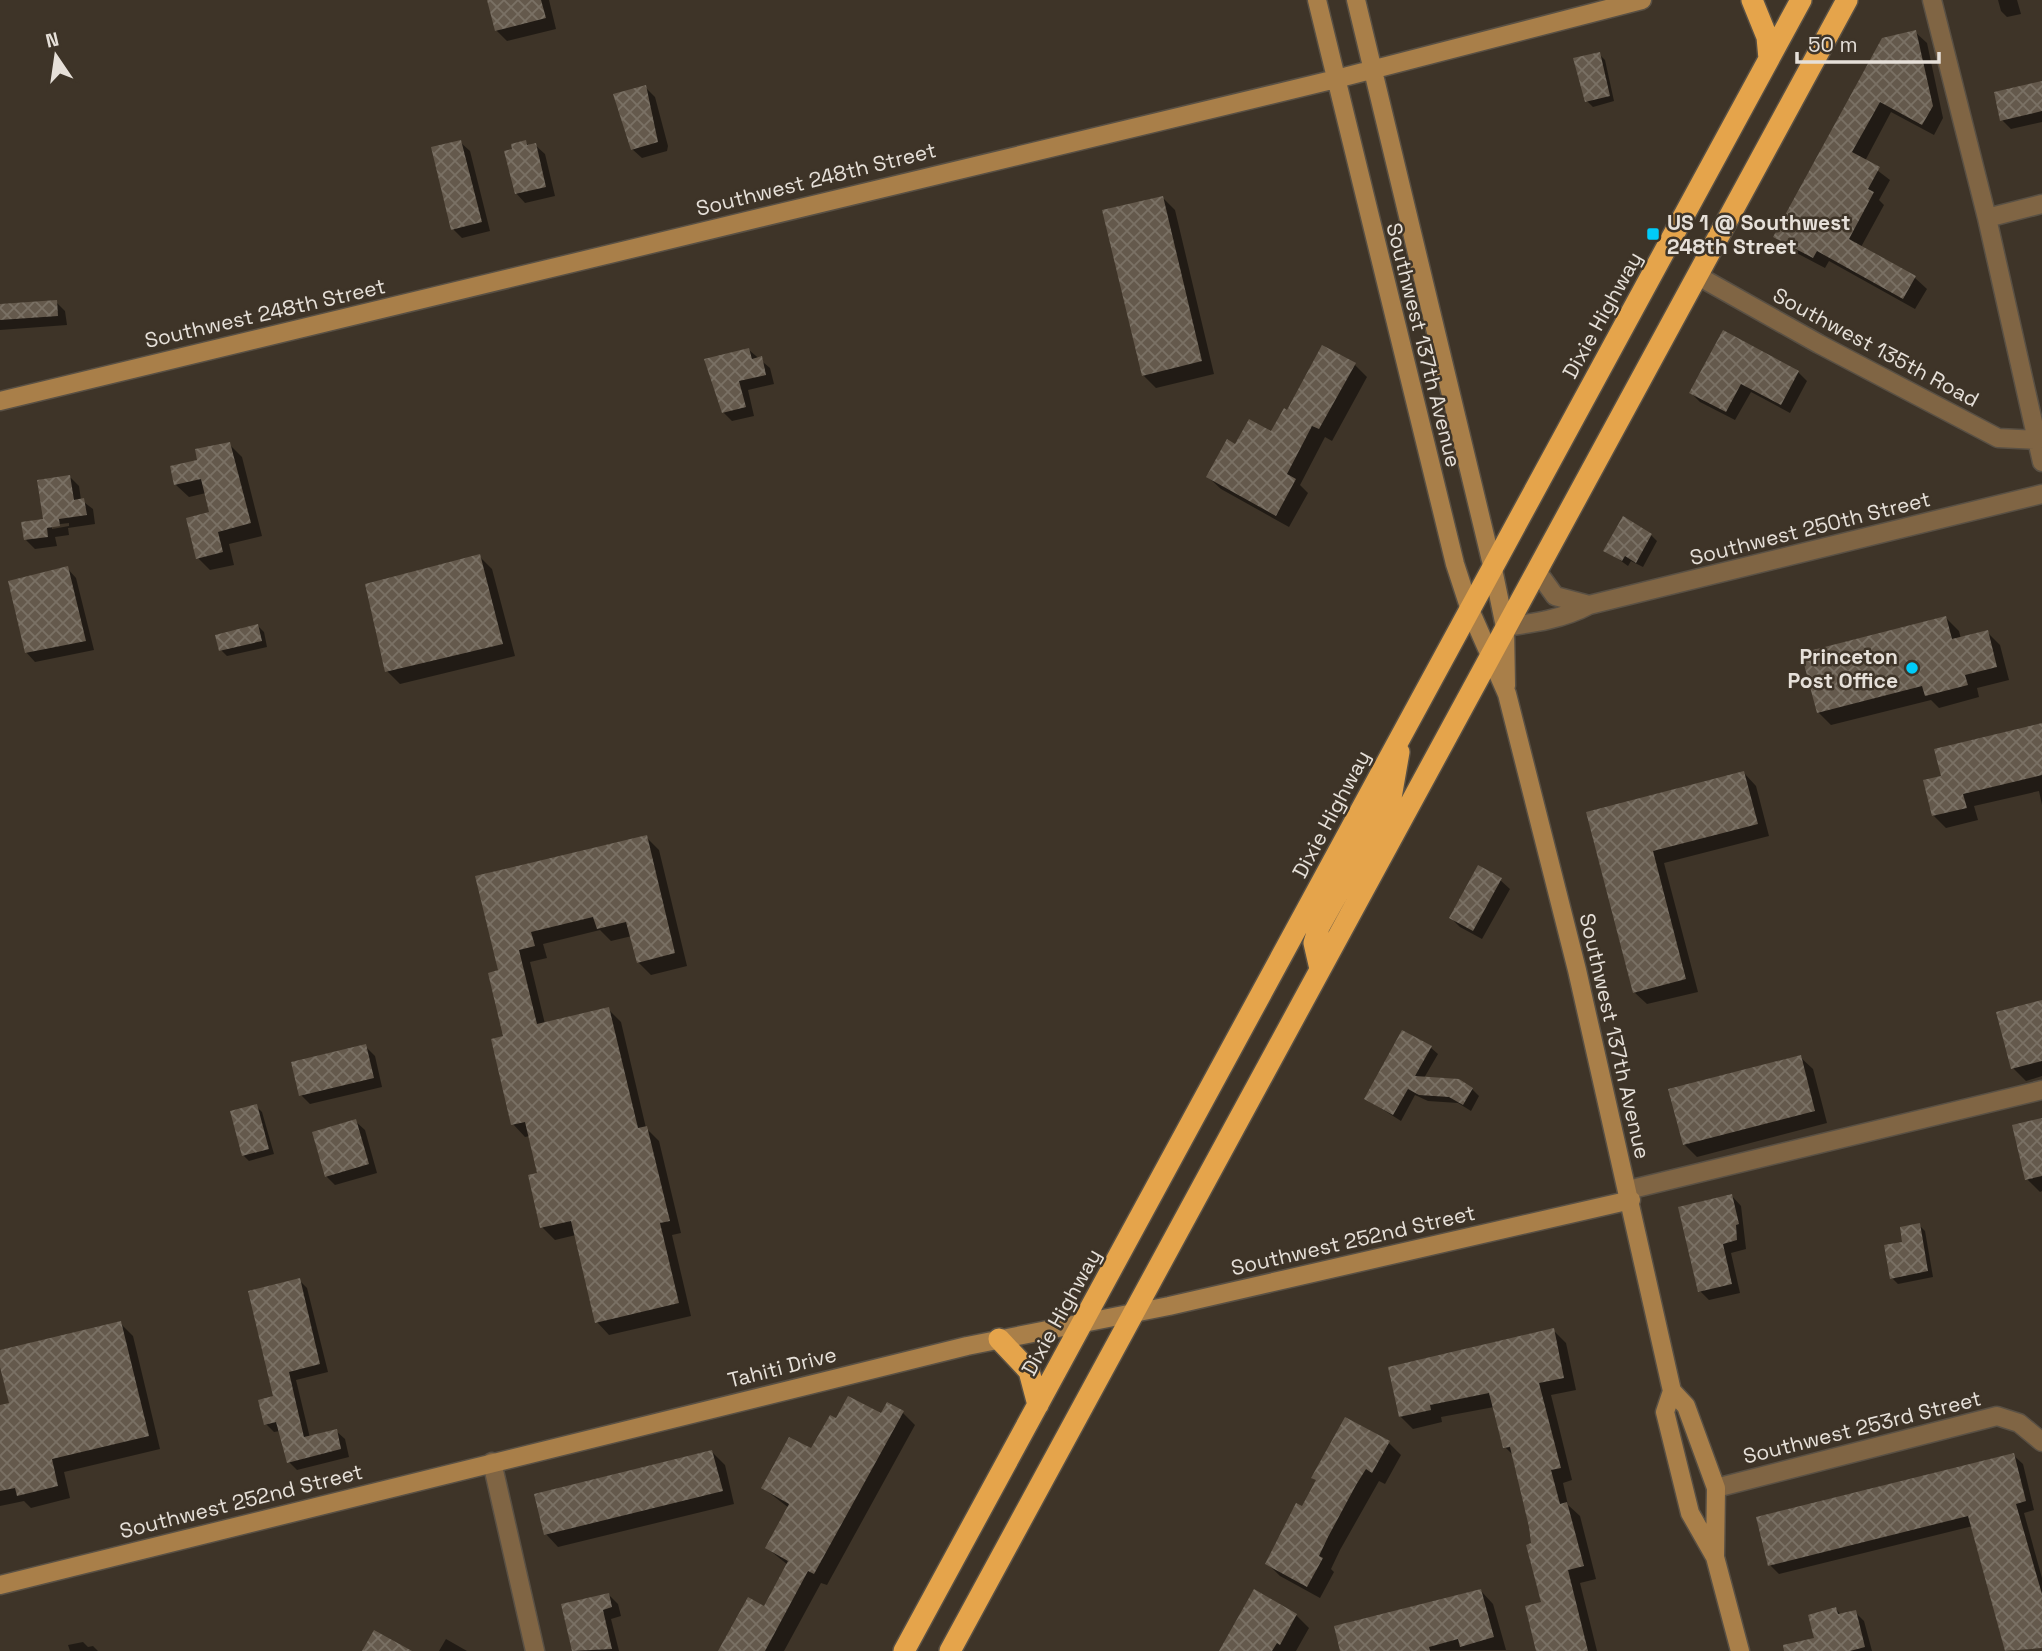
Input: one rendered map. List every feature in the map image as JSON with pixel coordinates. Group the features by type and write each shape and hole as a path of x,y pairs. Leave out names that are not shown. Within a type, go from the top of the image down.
{"highway":[{"path":"1752,0 1767,37 1769,59"},
{"name":"Dixie Highway","path":"904,1651 1801,0"},
{"path":"950,1651 1847,0"},
{"path":"1320,969 1314,943 1319,927 1391,798 1403,733"},
{"path":"999,1339 1029,1371 1038,1405"}],"street":[{"name":"Southwest 137th Avenue","path":"1317,0 1455,565 1470,610 1507,694 1577,970 1672,1391 1686,1406 1716,1489 1715,1557"},
{"name":"Southwest 137th Avenue","path":"1356,0 1493,569 1505,627 1507,694"},
{"name":"Southwest 248th Street","path":"0,401 1336,79 1642,0"},
{"path":"1932,0 1987,218 2042,462"},
{"path":"1987,218 2042,204"},
{"name":"Southwest 135th Road","path":"1698,276 1819,344 1998,438 2037,440"},
{"name":"Southwest 250th Street","path":"1505,627 1574,613 1589,605 2042,494"},
{"name":"Southwest 250th Street","path":"1537,571 1556,596 1589,605"},
{"name":"Southwest 252nd Street","path":"1084,1321 1133,1313 1629,1195 2042,1090"},
{"name":"Tahiti Drive","path":"492,1462 999,1339 1084,1321"},
{"name":"Southwest 137th Avenue","path":"1672,1391 1664,1412 1690,1513 1715,1557 1740,1651"},
{"name":"Southwest 253rd Street","path":"1716,1489 1997,1416 2019,1423 2042,1442"},
{"path":"492,1462 535,1651"},
{"name":"Southwest 252nd Street","path":"0,1585 492,1462"}],"building":[{"path":"487,0 541,0 546,18 495,31"},
{"path":"1916,30 1933,106 1922,125 1880,102 1852,152 1880,167 1868,189 1874,192 1849,239 1916,276 1903,299 1817,251 1813,258 1773,237 1882,38"},
{"path":"1600,52 1610,96 1585,102 1573,58"},
{"path":"2042,81 2042,111 2000,121 1994,92"},
{"path":"646,85 658,142 631,150 613,94"},
{"path":"461,140 482,222 451,230 431,147"},
{"path":"526,140 527,145 536,143 546,187 515,194 504,151 512,149 511,144"},
{"path":"1163,196 1202,361 1142,376 1102,210"},
{"path":"57,300 58,316 0,320 0,304"},
{"path":"1723,330 1799,371 1781,405 1741,384 1726,412 1689,393"},
{"path":"1322,345 1356,363 1319,429 1312,426 1287,474 1296,479 1276,516 1206,477 1227,439 1235,444 1249,419 1271,431 1284,408 1287,410"},
{"path":"749,348 752,359 762,356 766,375 739,381 746,407 722,413 704,359"},
{"path":"230,442 251,523 218,532 223,552 196,559 186,518 209,512 201,479 174,485 170,466 197,460 195,449"},
{"path":"70,475 74,500 84,498 87,515 59,519 60,526 47,528 48,537 24,540 21,522 43,519 37,480"},
{"path":"1623,516 1652,534 1636,563 1625,556 1622,561 1603,551"},
{"path":"480,554 503,644 385,672 365,584"},
{"path":"68,566 86,641 25,653 8,581"},
{"path":"1946,616 1952,639 1988,630 1997,667 1965,675 1968,685 1925,696 1922,686 1817,713 1801,653"},
{"path":"258,624 262,641 219,651 215,635"},
{"path":"2042,723 2042,775 1963,794 1967,808 1932,816 1923,780 1941,776 1934,749"},
{"path":"1744,771 1758,824 1653,851 1686,979 1633,993 1586,812"},
{"path":"647,835 675,953 637,963 626,922 597,929 593,917 531,932 535,946 519,950 537,1024 609,1007 638,1128 647,1126 670,1221 660,1223 679,1303 595,1323 571,1221 540,1228 528,1175 537,1173 525,1122 511,1125 491,1039 503,1036 488,973 498,970 475,876"},
{"path":"1478,865 1502,878 1473,931 1449,918"},
{"path":"2042,1000 2042,1061 2011,1069 1996,1012"},
{"path":"1402,1030 1432,1046 1415,1076 1459,1079 1473,1088 1463,1105 1449,1097 1419,1095 1408,1089 1393,1115 1364,1099"},
{"path":"366,1044 374,1078 299,1096 291,1062"},
{"path":"1801,1055 1815,1111 1683,1145 1668,1089"},
{"path":"257,1104 269,1149 242,1156 230,1111"},
{"path":"2042,1118 2042,1176 2025,1180 2012,1125"},
{"path":"356,1119 369,1164 325,1177 312,1132"},
{"path":"1732,1194 1739,1224 1736,1225 1737,1240 1723,1244 1732,1284 1698,1292 1678,1207"},
{"path":"1920,1223 1928,1271 1890,1279 1884,1245 1902,1242 1900,1227"},
{"path":"300,1278 320,1364 289,1372 304,1437 337,1429 341,1449 287,1463 276,1422 264,1425 258,1400 273,1396 248,1291"},
{"path":"121,1321 149,1436 52,1459 58,1486 17,1496 15,1488 0,1491 0,1405 9,1403 0,1367 0,1350"},
{"path":"1554,1328 1564,1378 1539,1383 1561,1468 1551,1470 1560,1504 1567,1502 1584,1566 1568,1570 1588,1651 1536,1651 1525,1606 1541,1602 1526,1545 1531,1543 1529,1527 1510,1447 1503,1448 1489,1393 1430,1405 1431,1410 1399,1417 1388,1367"},
{"path":"848,1396 881,1413 887,1402 904,1411 814,1574 808,1571 765,1651 718,1651 748,1597 764,1606 788,1561 765,1548 789,1504 761,1488 789,1437 811,1448 830,1415 836,1418"},
{"path":"1345,1417 1390,1441 1372,1473 1366,1469 1356,1485 1328,1537 1319,1556 1323,1558 1307,1587 1265,1564 1296,1503 1302,1506 1316,1480 1311,1478"},
{"path":"712,1450 723,1491 544,1535 534,1494"},
{"path":"2014,1453 2026,1501 2016,1504 2042,1594 2042,1648 2005,1651 1968,1516 1768,1566 1756,1517"},
{"path":"1254,1589 1297,1614 1280,1645 1277,1643 1272,1651 1219,1651"},
{"path":"1481,1589 1494,1637 1460,1647 1458,1639 1429,1647 1430,1651 1340,1651 1334,1626"},
{"path":"609,1593 612,1607 603,1610 612,1649 572,1651 561,1604"},
{"path":"1836,1607 1838,1614 1856,1610 1865,1647 1850,1651 1784,1651 1783,1645 1814,1638 1808,1615"},
{"path":"374,1630 412,1651 362,1651"}],"place":[{"name":"US 1 @ Southwest 248th Street","path":"1653,234"},
{"name":"Princeton Post Office","path":"1912,668"}]}
